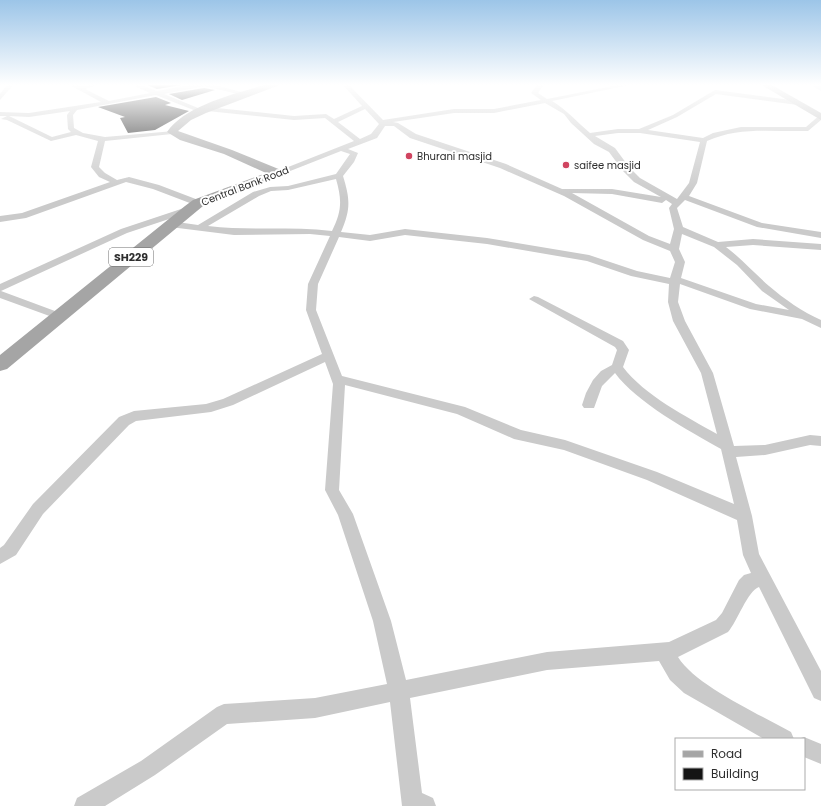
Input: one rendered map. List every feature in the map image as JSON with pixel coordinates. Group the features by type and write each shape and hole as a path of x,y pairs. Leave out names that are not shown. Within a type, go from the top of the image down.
{"main road":[{"path":"181,122 176,124 172,132 184,138 228,152 277,173"},
{"name":"Central Bank Road","path":"0,365 170,224 194,206 277,173"}],"street":[{"path":"15,122 51,139 77,133"},
{"path":"69,122 71,128 77,133 102,139 172,132"},
{"path":"338,122 360,142"},
{"path":"382,123 390,122"},
{"path":"573,122 597,142 612,150 626,169 637,180 681,200 760,225 821,235"},
{"path":"640,131 662,122"},
{"path":"808,129 815,122"},
{"path":"382,123 396,124 413,136 502,166 561,192 646,238 674,249"},
{"name":"Central Bank Road","path":"277,173 374,136 382,123"},
{"path":"589,135 618,131 640,131 704,140 715,134 745,130 821,130"},
{"path":"102,139 96,167 102,176 115,182"},
{"path":"704,140 693,183 681,200 673,208 679,229 674,249 680,262 675,281 673,302 679,321 698,352 707,373 744,516 751,555 821,691"},
{"path":"198,228 256,194 270,189 288,188 339,176 350,162 354,153 341,149"},
{"path":"339,176 346,196 344,215 313,284 311,310 327,356 339,384 332,490 345,514 382,621 399,692 416,804"},
{"path":"0,219 23,216 51,207 115,182 130,179 194,206"},
{"path":"242,186 256,194"},
{"path":"561,192 581,190 628,192 681,200"},
{"path":"0,288 124,231 194,206"},
{"path":"170,224 234,232 310,231 370,238 405,232 487,241 589,258 635,274 675,281 754,307 806,317"},
{"path":"679,229 717,245 741,263 766,289 806,317 821,324"},
{"path":"717,245 753,242 821,247"},
{"path":"0,294 60,316"},
{"path":"534,299 619,344 622,350 617,367 605,373 594,387 589,405"},
{"path":"0,557 10,550 38,509 115,429 128,418 160,412 215,407 327,356"},
{"path":"617,367 640,390 678,416 687,424 727,449 765,450 810,440 821,441"},
{"path":"337,379 460,410 519,435 565,445 652,476 744,516"},
{"path":"85,806 148,768 224,714 315,708 547,661 664,652 693,641 722,626 728,619 745,586 750,581 762,578"},
{"path":"664,652 677,673 691,686 782,738"},
{"path":"805,747 821,754"}],"building":[{"path":"122,122 170,122 155,130 128,133"}],"place":[{"name":"Bhurani masjid","path":"409,156"},
{"name":"saifee masjid","path":"566,165"}]}
